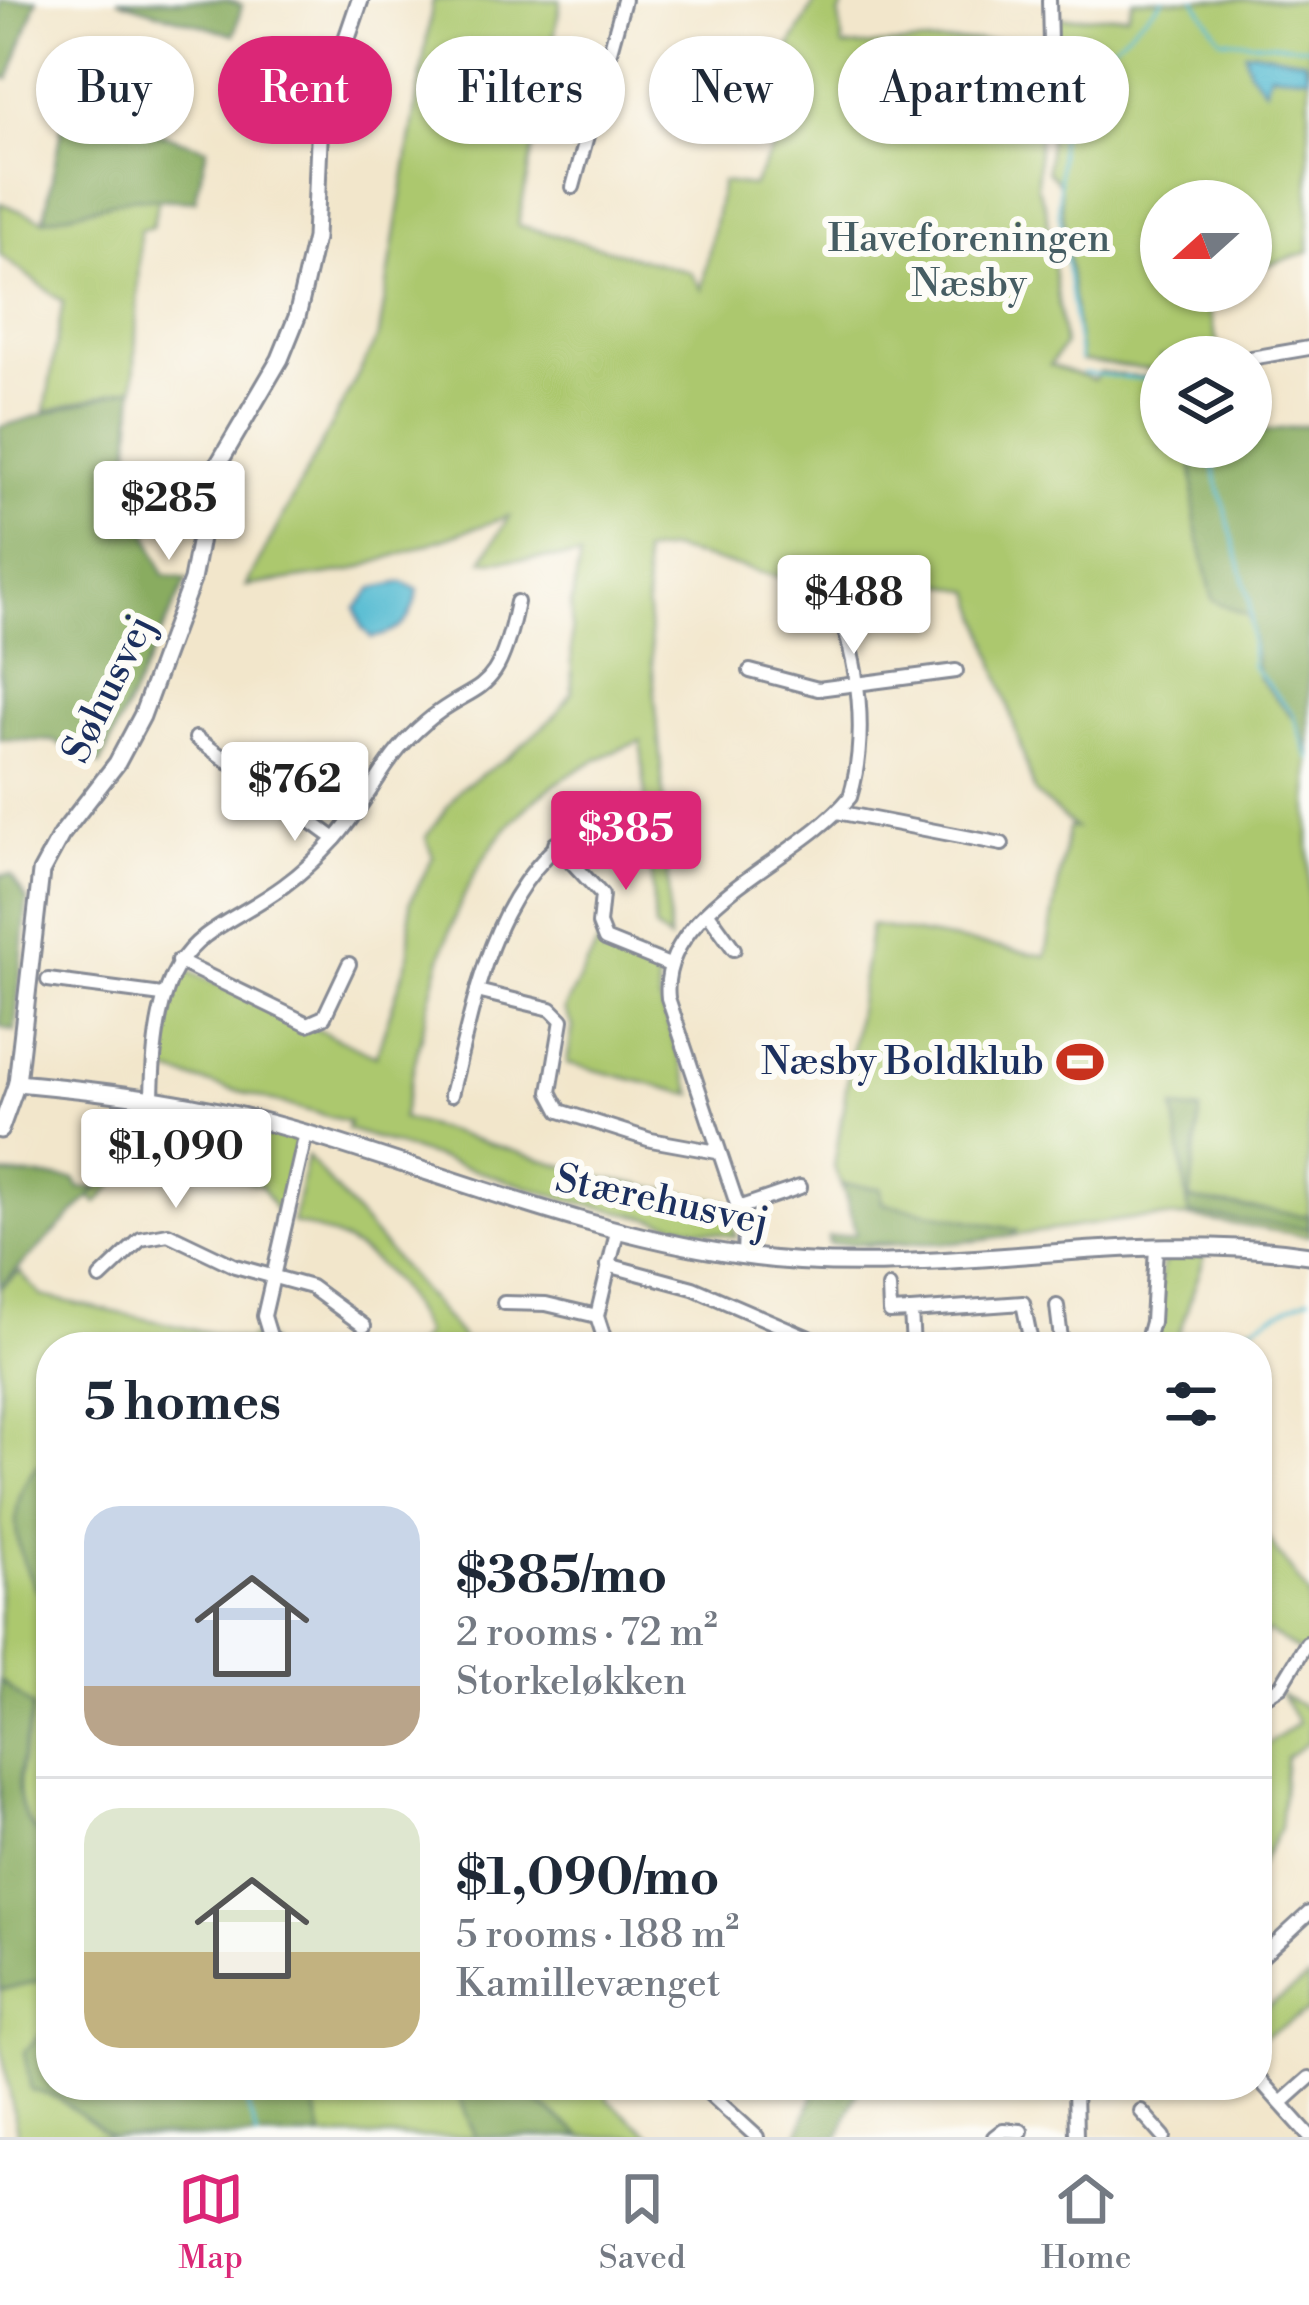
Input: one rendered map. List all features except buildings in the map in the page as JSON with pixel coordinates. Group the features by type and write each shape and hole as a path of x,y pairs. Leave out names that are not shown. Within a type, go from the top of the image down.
{"street":[{"name":"Søhusvej","path":"0,1130 17,1083 41,872 61,836 118,763 142,716 192,580 212,476 280,359 297,317 315,238 320,117 360,0"},
{"path":"573,188 624,0"},
{"path":"1049,0 1050,36"},
{"path":"1272,354 1309,348"},
{"path":"152,1096 162,995 178,961 209,929 302,871 335,839 406,740 492,679 507,653 517,602"},
{"path":"744,1256 746,1228 668,998 667,964 686,930 850,797 856,776 852,647 834,603"},
{"path":"750,671 818,689 956,670"},
{"path":"196,738 335,839"},
{"path":"451,1095 477,991 504,912 555,844 614,803"},
{"path":"837,812 1002,844"},
{"path":"555,844 602,895 599,924 605,939 667,964"},
{"path":"708,913 734,949"},
{"path":"178,961 308,1024 324,1017 349,964"},
{"path":"48,980 162,995"},
{"path":"477,991 551,1009 562,1019 550,1092 560,1111 651,1140 717,1152"},
{"name":"Stærehusvej","path":"17,1083 152,1096 306,1133 616,1232 744,1256 880,1265 1156,1247 1309,1255"},
{"path":"269,1332 264,1316 306,1133"},
{"path":"738,1208 800,1186"},
{"path":"602,1332 596,1316 616,1232"},
{"path":"100,1279 141,1239 168,1234 274,1278 311,1287 364,1326"},
{"path":"1147,1332 1156,1247"},
{"path":"608,1265 693,1288 795,1332"},
{"path":"889,1287 890,1312 1023,1303 1029,1332"},
{"path":"504,1304 546,1304 596,1316"},
{"path":"1057,1306 1061,1332"},
{"path":"911,1311 913,1332"},
{"path":"1272,1691 1307,1643"},
{"path":"1272,1947 1309,1913"},
{"path":"1281,2103 1309,2078"},
{"path":"1272,2093 1309,2135"},
{"path":"716,2100 757,2137"},
{"path":"1075,2100 1076,2137"},
{"path":"1142,2111 1164,2137"},
{"path":"994,2137 1003,2130 1021,2131"}],"green space":[{"path":"0,0 37,0 9,79 0,76"},
{"path":"117,0 225,0 242,5 234,35"},
{"path":"433,0 561,0 554,36 427,36"},
{"name":"Haveforeningen Næsby","path":"816,0 846,0 839,15 838,144 1038,144 1037,186 1046,209 1064,345 1050,365 1094,380 1100,372 1140,377 1140,468 1197,468 1249,615 1258,677 1296,721 1309,755 1309,1236 1187,1217 1136,1218 976,1241 865,1246 834,1167 871,925 1046,956 1068,828 1075,828 1035,793 973,592 904,574 848,595 670,549 643,553 668,850 669,940 655,928 641,741 578,770 530,804 493,845 466,890 430,996 402,1118 604,1178 726,1201 736,1237 568,1200 347,1129 349,1122 160,1070 170,1001 181,968 376,1056 409,955 410,902 433,857 426,837 461,788 511,755 555,716 572,692 571,606 580,557 482,561 509,516 351,571 246,586 379,335 416,105 416,144 533,144 518,225 690,272 702,289 722,182 753,186 775,144 814,144 814,36 796,36"},
{"path":"1133,0 1309,0 1309,71 1254,51 1264,82 1270,73 1309,76 1309,252 1272,263 1272,180 1140,180 1140,312 1209,312 1216,336 1140,336 1140,368 1081,361 1059,183 1047,171 1049,144 1129,144 1129,36 1056,36 1057,18 1128,15"},
{"path":"58,144 194,144 207,148 195,201 132,198 44,220"},
{"path":"132,198 159,199 152,227 140,230 134,387 45,412 63,302 0,255 0,203 44,220"},
{"path":"134,387 128,484 164,575 187,579 100,765 53,741 0,739 0,427"},
{"path":"1309,425 1309,755 1296,721 1258,677 1249,616 1213,600 1195,522 1193,468 1272,468 1272,430"},
{"path":"0,875 11,875 27,900 15,1031 0,1027"},
{"path":"598,943 655,964 660,1003 693,1095 567,1063 573,1026 564,1010"},
{"path":"150,1105 294,1137 298,1145 281,1219 261,1186 144,1152 97,1203 91,1197 153,1130 138,1115"},
{"path":"1174,1108 1200,1111 1190,1200 1309,1216 1309,1229 1189,1214"},
{"path":"307,1156 457,1332 424,1332 401,1291 373,1260 338,1238 293,1223"},
{"path":"0,1174 74,1179 79,1188 99,1188 0,1287"},
{"path":"842,1184 881,1188 882,1203 1017,1230 1012,1236 954,1243 829,1244 828,1237 856,1234"},
{"path":"1205,1256 1179,1332 1151,1332 1162,1267 1169,1257"},
{"path":"20,1272 41,1296 205,1332 36,1332 36,1830 22,1808 19,1792 33,1708 0,1680 0,1287"},
{"path":"36,1467 36,1588 17,1538 16,1519 26,1482"},
{"path":"1272,1544 1309,1595 1309,1658 1272,1634"},
{"path":"0,1680 33,1708 19,1792 28,1822 36,1831 36,1982 0,1990"},
{"path":"1281,1694 1309,1710 1309,1742 1286,1757 1280,1828 1272,1843 1272,1741 1298,1723"},
{"path":"1309,1978 1309,2011 1272,2032 1272,2004"},
{"path":"36,1982 36,2040 24,2053 36,2069 36,2100 61,2100 111,2137 18,2137 0,2040 0,1990"},
{"path":"36,2040 36,2091 31,2090 24,2052"},
{"path":"61,2100 314,2100 322,2137 111,2137"},
{"path":"314,2100 460,2100 476,2137 322,2137"},
{"path":"460,2100 535,2100 583,2137 476,2137"},
{"path":"535,2100 608,2100 653,2137 583,2137"},
{"path":"811,2100 854,2100 839,2137 797,2137"}],"water":[{"path":"1245,52 1304,60 1309,76 1270,73 1265,89 1249,70"},
{"path":"403,582 418,590 409,617 391,632 372,638 362,628 356,608 373,588"}],"waterway":[{"path":"1080,360 1059,212 1060,93 1163,0"},
{"path":"1195,0 1221,39 1309,47"},
{"path":"1083,373 1140,379"},
{"path":"1214,468 1250,601 1252,666 1293,714 1309,759"},
{"path":"1240,1332 1309,1297"},
{"path":"246,2100 257,2137"}],"place":[{"name":"Næsby Boldklub","path":"1080,1062"}]}
